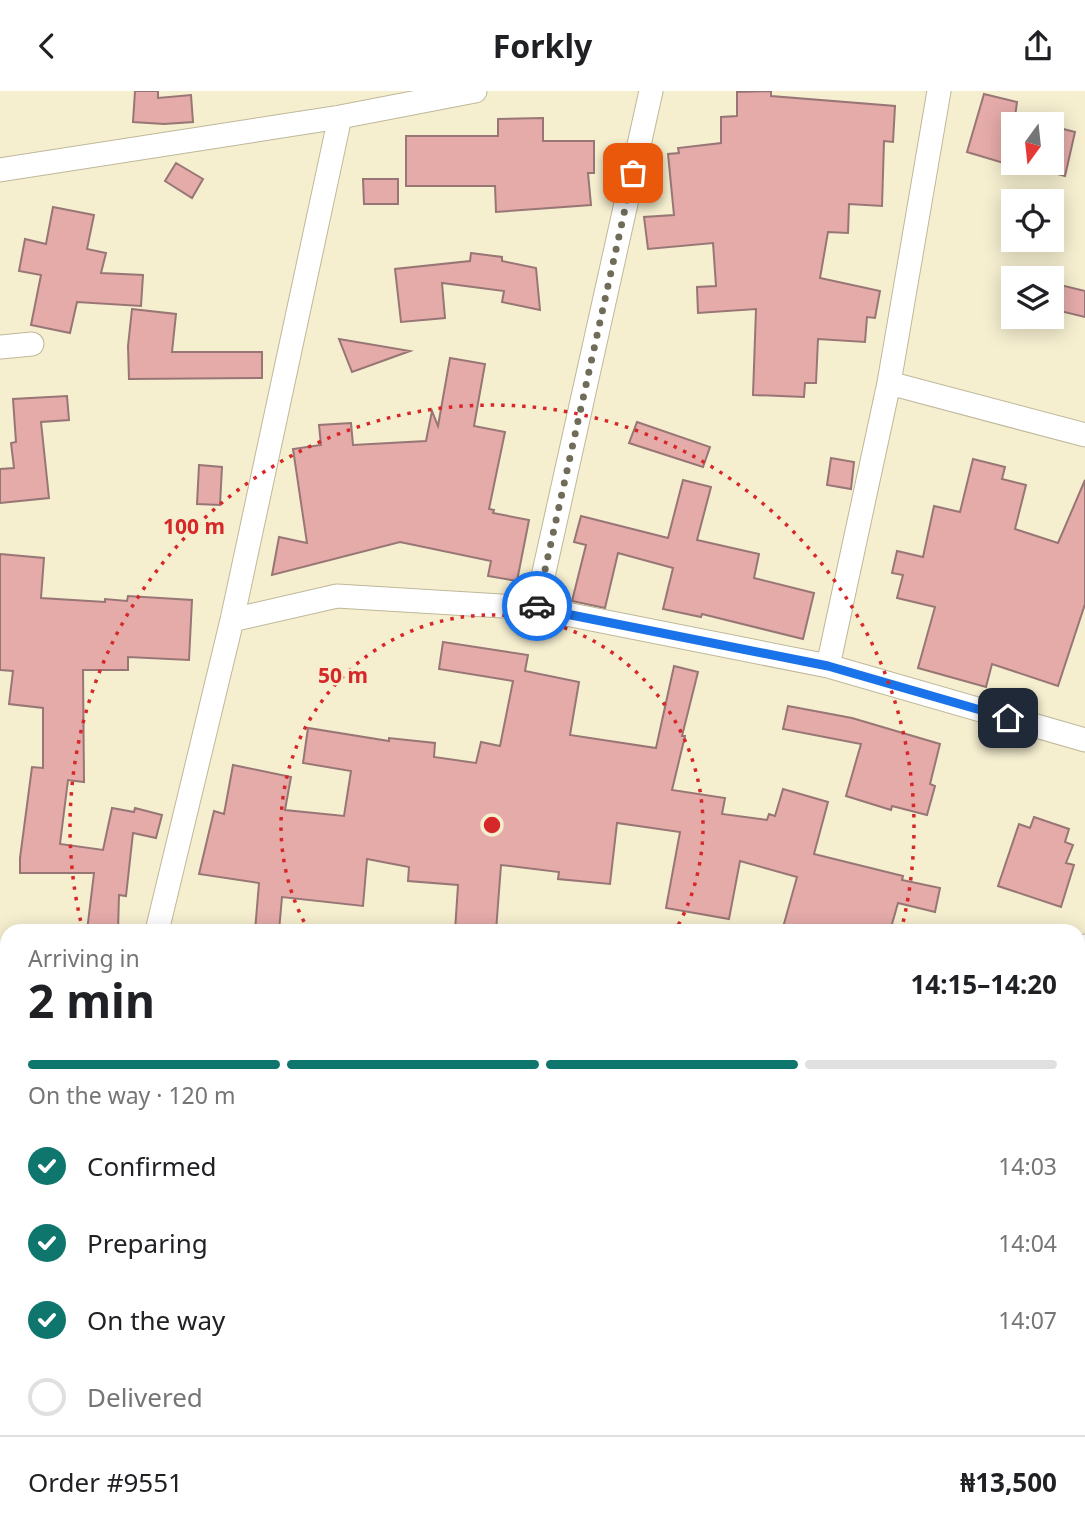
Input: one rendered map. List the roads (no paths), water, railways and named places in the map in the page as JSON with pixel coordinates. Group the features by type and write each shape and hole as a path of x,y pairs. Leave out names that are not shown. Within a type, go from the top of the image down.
{"street":[{"path":"0,170 340,117 475,91"},
{"path":"536,608 651,91"},
{"path":"828,666 889,383 939,91"},
{"path":"159,924 232,620 340,117"},
{"path":"0,347 32,344"},
{"path":"889,383 1085,436"},
{"path":"232,620 337,596 536,608 828,666 1085,740"}]}
